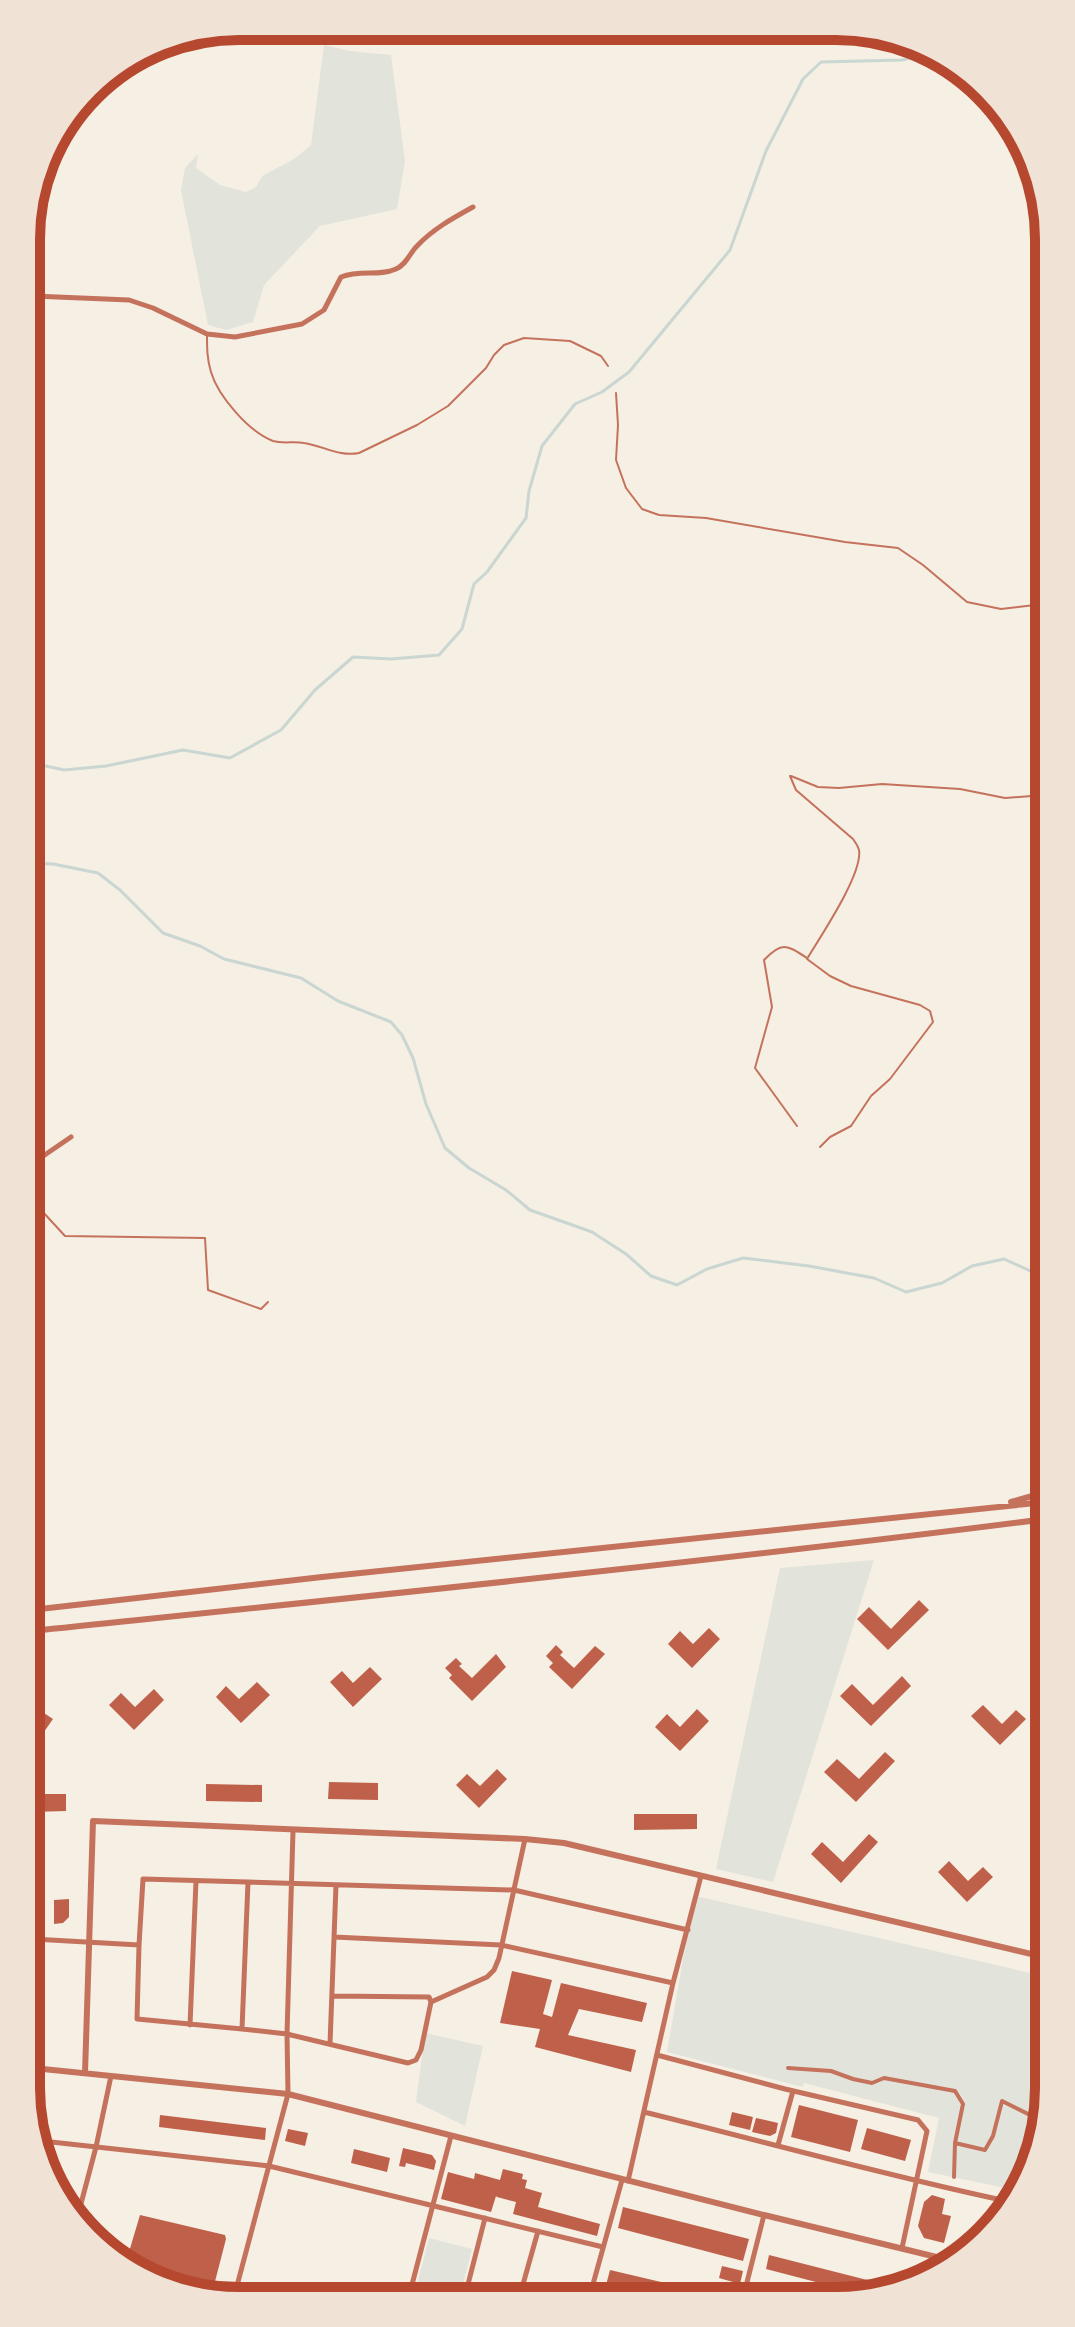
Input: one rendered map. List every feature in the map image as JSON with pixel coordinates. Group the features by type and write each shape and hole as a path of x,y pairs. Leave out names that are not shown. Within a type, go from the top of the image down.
{"street":[{"path":"40,296 129,300 207,334 235,337 302,324 324,310 341,277 356,271 377,273 398,269 415,248 443,224 473,207"},
{"path":"40,1158 71,1137"},
{"path":"990,1507 1035,1495"},
{"path":"40,1609 1035,1503"},
{"path":"40,1630 503,1582 1035,1520"},
{"path":"85,2073 93,1821 564,1843 1035,1955"},
{"path":"237,2287 288,2094 293,1831"},
{"path":"431,2002 491,1975 499,1958 525,1839"},
{"path":"40,1871 40,1890"},
{"path":"592,2287 644,2112 701,1876"},
{"path":"332,1996 429,1997 431,2002 420,2057 408,2063 287,2034 137,2019 143,1879 514,1890 688,1930"},
{"path":"190,2025 196,1881"},
{"path":"242,2029 248,1882"},
{"path":"330,2044 336,1885"},
{"path":"334,1937 501,1945 673,1983"},
{"path":"40,1939 139,1945"},
{"path":"657,2055 918,2120 927,2131 902,2248"},
{"path":"788,2068 831,2071 872,2083 884,2078 955,2091 963,2104 955,2143 954,2177"},
{"path":"40,2069 288,2094 939,2257"},
{"path":"80,2207 111,2076"},
{"path":"778,2145 793,2091"},
{"path":"955,2143 985,2150 993,2136 1002,2101 1033,2116"},
{"path":"644,2112 916,2182 1000,2200"},
{"path":"411,2287 451,2136"},
{"path":"48,2142 269,2166 603,2247"},
{"path":"746,2287 764,2215"},
{"path":"467,2287 485,2218"},
{"path":"522,2287 538,2231"}],"lane":[{"path":"207,334 207,356 220,392 260,435 276,442 304,443 350,455 417,425 448,406 504,345 524,338 570,341 601,356 608,366"},
{"path":"616,393 616,460 626,488 642,509 659,515 706,518 898,548 967,602 1001,609 1035,605"},
{"path":"807,959 840,905 859,848 853,839 796,790 790,776 828,788 882,784 960,789 1005,798 1035,796"},
{"path":"797,1126 755,1068 772,1007 764,960 782,946 792,948 830,976 851,986 920,1005 930,1011 933,1022 890,1079 871,1096 851,1126 830,1137 820,1147"},
{"path":"40,1209 65,1236 205,1238 208,1290 261,1309 268,1302"}],"shaded area":[{"path":"324,45 391,55 405,161 397,209 320,226 264,285 253,322 226,330 208,325 181,190 185,168 198,154 196,168 220,185 246,192 256,187 262,176 294,159 311,145"},
{"path":"874,1560 773,1882 716,1869 780,1568"},
{"path":"696,1896 1035,1974 1035,2101 1024,2152 1008,2188 928,2172 939,2118 667,2052"},
{"path":"425,2033 483,2046 465,2126 416,2102"},
{"path":"429,2238 472,2249 462,2287 416,2287"}],"building":[{"path":"919,1600 929,1610 888,1650 857,1619 869,1607 891,1629"},
{"path":"709,1628 720,1639 692,1668 668,1644 680,1631 693,1644"},
{"path":"556,1645 563,1652 560,1655 574,1668 595,1646 605,1654 572,1689 549,1667 553,1663 546,1656"},
{"path":"496,1654 506,1667 472,1701 449,1678 452,1675 445,1668 456,1658 462,1664 459,1666 472,1678"},
{"path":"370,1667 382,1679 353,1707 330,1682 342,1671 353,1683"},
{"path":"902,1676 911,1686 871,1726 840,1696 852,1684 873,1705"},
{"path":"257,1682 270,1695 241,1723 216,1697 226,1686 239,1699"},
{"path":"154,1689 164,1700 134,1730 109,1705 121,1693 135,1707"},
{"path":"983,1705 1002,1724 1016,1710 1026,1719 1000,1745 971,1716"},
{"path":"697,1709 709,1721 680,1751 655,1727 667,1714 680,1727"},
{"path":"40,1710 53,1719 40,1738"},
{"path":"885,1752 895,1761 856,1802 824,1772 837,1759 859,1779"},
{"path":"497,1769 507,1779 479,1808 456,1785 467,1774 480,1786"},
{"path":"329,1782 378,1783 378,1800 328,1799"},
{"path":"206,1784 262,1785 262,1802 206,1801"},
{"path":"40,1794 66,1794 66,1811 40,1812"},
{"path":"634,1814 697,1814 697,1829 634,1830"},
{"path":"869,1834 878,1842 841,1883 811,1854 822,1842 843,1862"},
{"path":"949,1861 968,1881 983,1867 993,1877 967,1902 938,1872"},
{"path":"69,1899 69,1917 63,1923 54,1924 54,1900"},
{"path":"512,1971 552,1980 543,2014 552,2017 561,1983 647,2003 642,2022 579,2009 568,2035 636,2050 631,2072 535,2047 540,2029 500,2023"},
{"path":"799,2105 858,2120 850,2152 791,2137"},
{"path":"732,2112 753,2117 750,2130 729,2125"},
{"path":"160,2115 266,2128 265,2140 159,2127"},
{"path":"756,2118 778,2123 776,2133 770,2136 752,2132"},
{"path":"867,2128 911,2140 905,2161 861,2149"},
{"path":"288,2129 308,2133 305,2146 285,2141"},
{"path":"403,2148 432,2155 436,2161 434,2170 406,2163 405,2167 399,2166"},
{"path":"354,2149 390,2158 387,2172 351,2163"},
{"path":"503,2169 523,2174 522,2179 527,2180 525,2188 542,2193 538,2207 600,2224 597,2236 513,2214 516,2202 496,2196 491,2212 441,2199 448,2172 474,2179 475,2173 500,2180"},
{"path":"932,2195 945,2199 942,2214 951,2216 944,2243 924,2238 918,2226 924,2202"},
{"path":"623,2207 749,2239 743,2261 618,2228"},
{"path":"140,2215 225,2235 226,2239 214,2285 175,2276 129,2253"},
{"path":"769,2255 876,2282 835,2287 766,2269"},
{"path":"722,2266 743,2271 740,2284 719,2278"},
{"path":"610,2270 682,2287 615,2287 606,2285"}],"waterway":[{"path":"40,765 64,770 106,766 183,750 230,758 281,730 315,690 353,657 391,659 439,655 462,629 474,584 487,572 526,518 529,491 542,446 575,404 602,392 629,372 730,250 766,151 803,79 821,62 902,60 914,57"},
{"path":"40,863 98,873 120,890 163,933 200,946 224,959 301,978 338,1001 391,1022 402,1035 413,1058 426,1104 445,1148 530,1210 592,1232 626,1254 651,1276 677,1285 707,1269 743,1258 874,1278 906,1292 942,1283 972,1266 1004,1259 1035,1273"}]}
